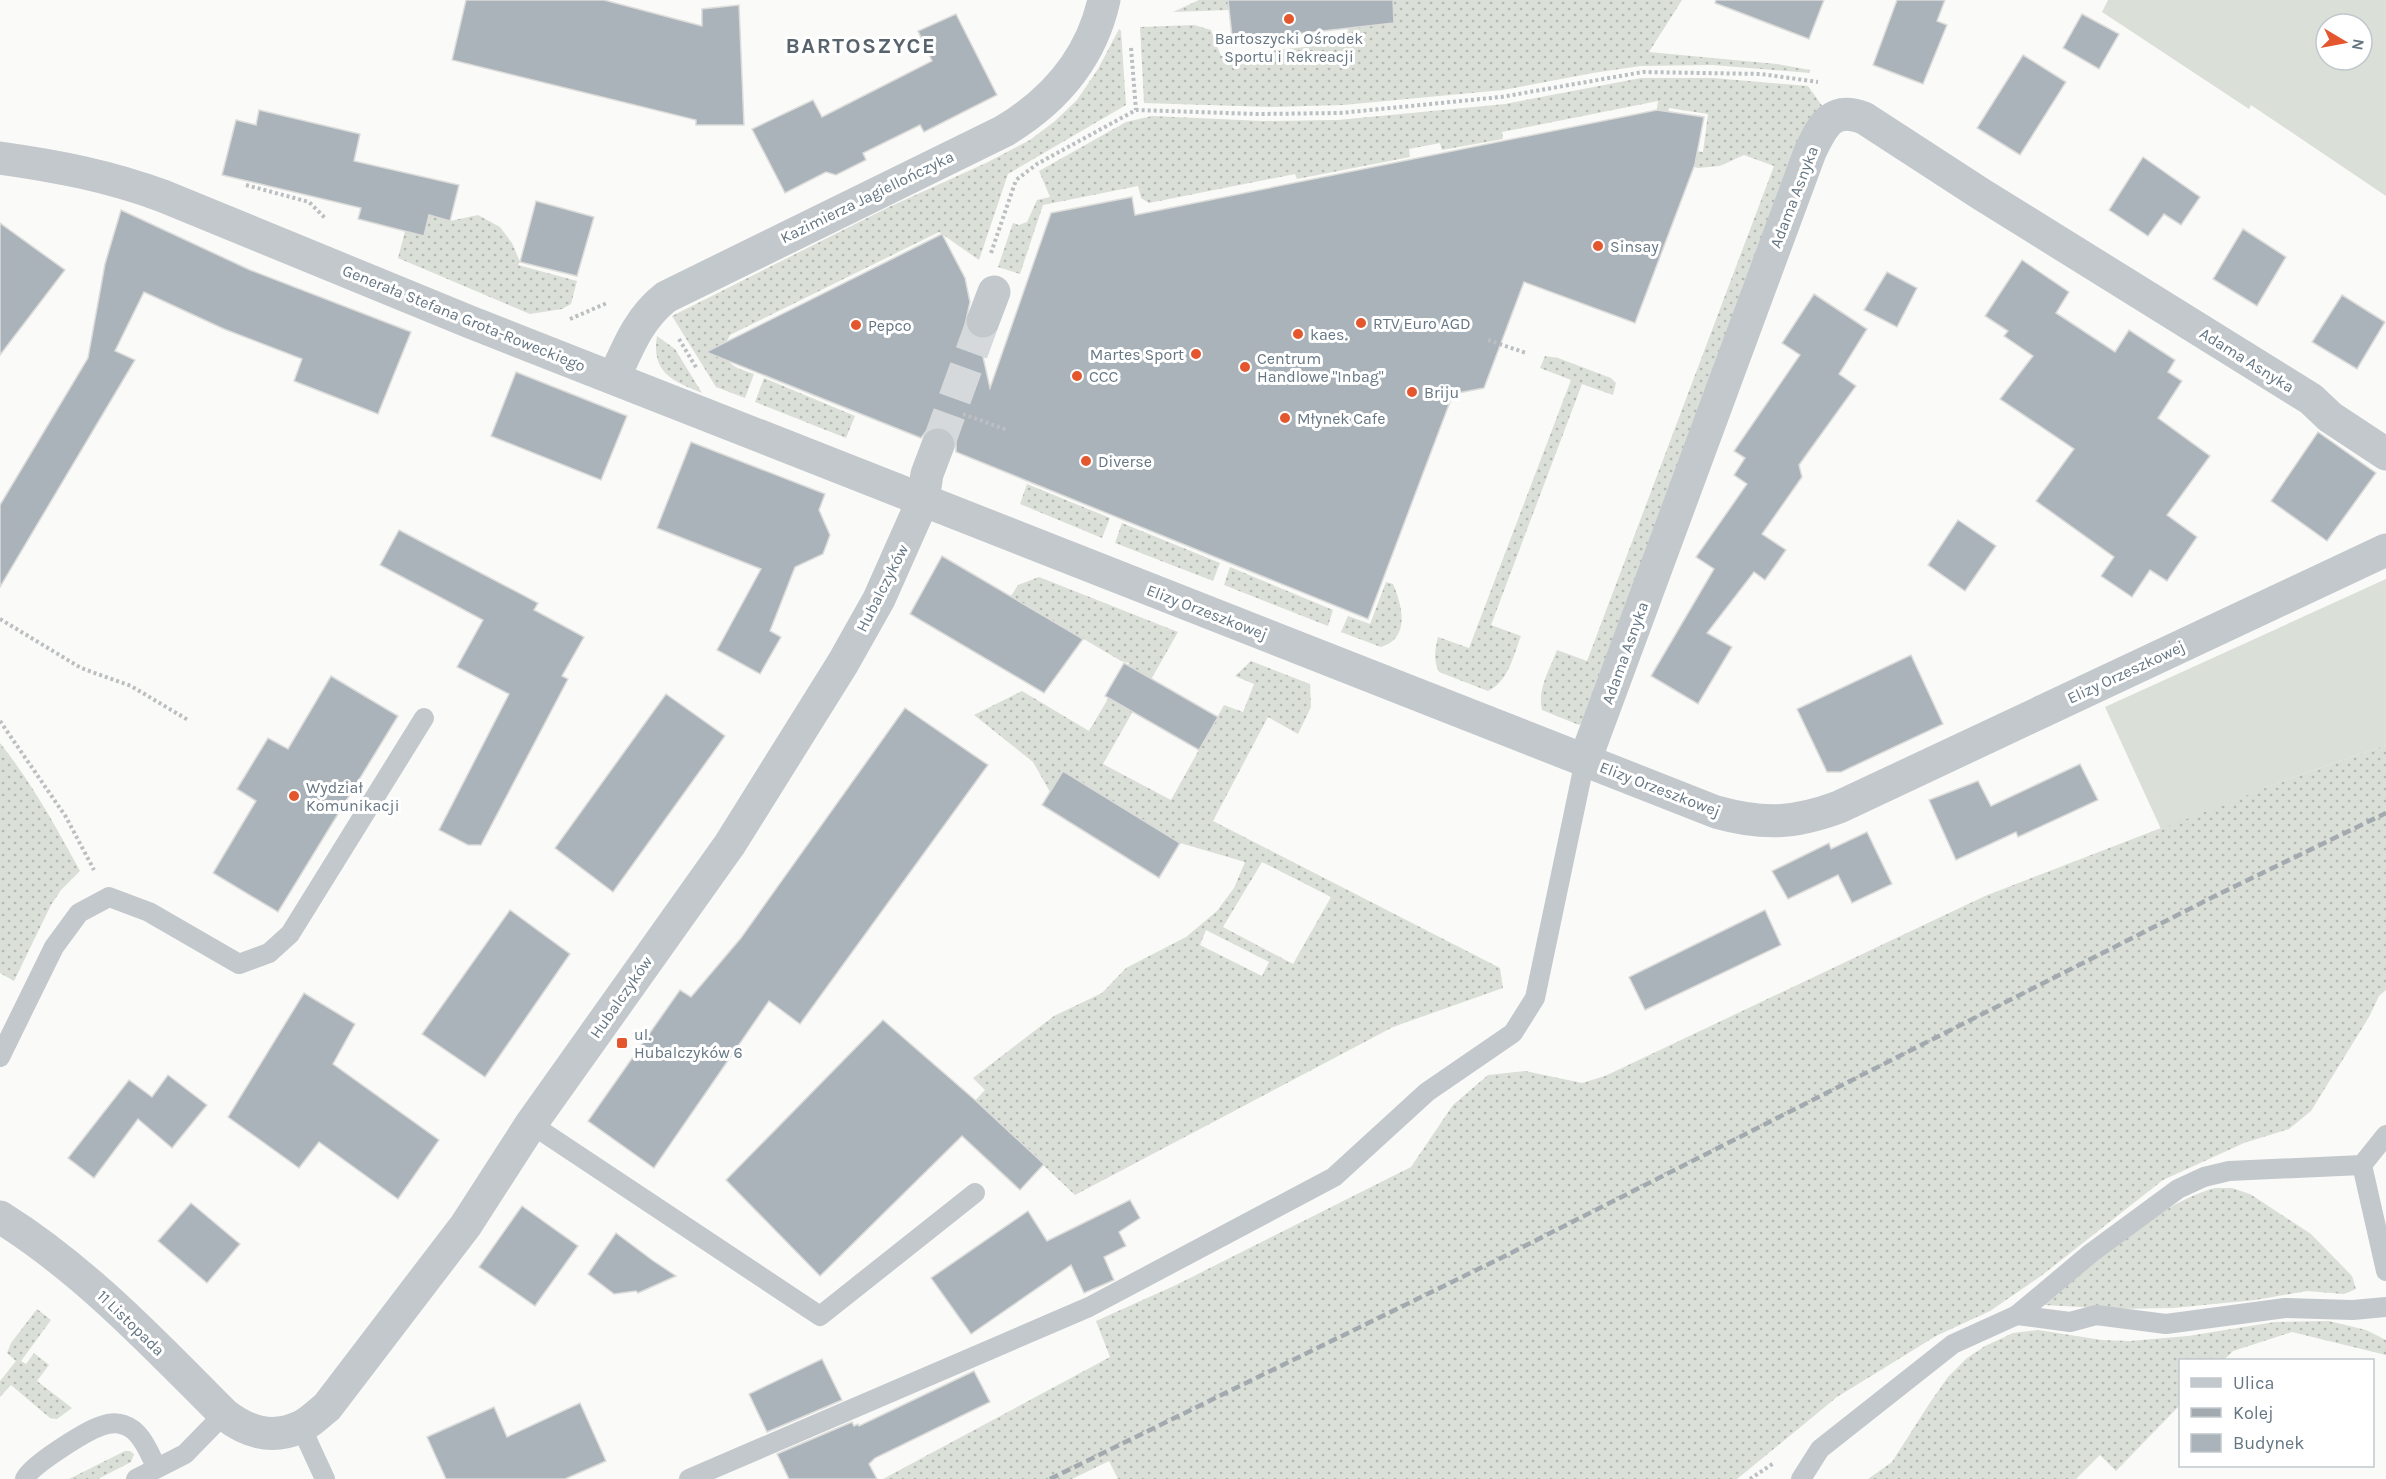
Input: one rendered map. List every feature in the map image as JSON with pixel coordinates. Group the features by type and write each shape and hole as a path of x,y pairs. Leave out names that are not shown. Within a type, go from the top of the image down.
{"street":[{"name":"Kazimierza Jagiellończyka","path":"614,378 633,336 646,315 666,297 1004,131 1035,111 1063,84 1078,64 1089,44 1104,0"},
{"name":"Adama Asnyka","path":"1585,760 1810,152 1822,128 1830,119 1839,115 1847,114 1864,118 1981,194 2311,399 2330,417 2386,454"},
{"name":"Generała Stefana Grota-Roweckiego","path":"0,158 70,168 123,181 922,500"},
{"name":"Hubalczyków","path":"257,1433 278,1432 301,1427 327,1407 466,1225 531,1124 730,844 843,663 879,599 922,500 927,474 938,445"},
{"name":"Elizy Orzeszkowej","path":"922,500 1716,812 1745,820 1774,822 1809,818 1839,807 2386,550"},
{"name":"11 Listopada","path":"0,1217 83,1278 135,1325 224,1414 241,1427 257,1433"}],"lane":[{"path":"0,1057 54,947 79,913 109,897 150,912 239,964 269,953 290,934 424,718"},
{"path":"689,1479 1089,1307 1334,1177 1427,1092 1512,1033 1535,998 1585,760"},
{"path":"531,1124 820,1316 975,1193"},
{"path":"1801,1479 1820,1449 1953,1344 2017,1315 2091,1253 2178,1189 2204,1177 2229,1171 2362,1165 2386,1135"},
{"path":"2362,1165 2386,1271"},
{"path":"2017,1315 2070,1322 2096,1315 2166,1324 2285,1308 2353,1310 2386,1307"},
{"path":"136,1479 185,1454 224,1414"},
{"path":"25,1479 38,1464 100,1426 116,1423 126,1425 137,1432 157,1468"},
{"path":"301,1427 325,1479"}],"path":[{"path":"1131,51 1136,110"},
{"path":"992,250 1016,180 1037,165 1136,110 1257,114 1340,113 1501,97 1643,72 1752,74 1819,82"},
{"path":"677,336 698,371"},
{"path":"1488,340 1526,353"},
{"path":"962,413 1007,430"},
{"path":"0,619 81,668 132,686 188,720"},
{"path":"0,721 66,818 109,897"}],"shaded area":[{"path":"1199,0 1228,0 1229,10 1173,12"},
{"path":"1346,0 1682,0 1649,52 1777,64 1810,70 1810,73 1713,65 1640,66 1503,90 1343,105 1271,107 1144,103 1140,27 1194,25 1211,30 1221,56 1342,43 1349,28"},
{"path":"2108,0 2386,0 2386,196 2251,105 2249,109 2102,12"},
{"path":"1119,29 1121,31 1126,105 1008,174 979,260 939,232 730,335 724,346 727,358 737,368 754,374 745,398 716,387 672,316 889,207 986,163 1030,140 1077,100 1098,69"},
{"path":"1641,78 1713,78 1808,86 1823,107 1582,723 1579,725 1542,710 1541,694 1545,679 1557,650 1587,661 1774,166 1744,155 1720,166 1698,168 1662,157 1652,143 1658,101 1502,132 1503,139 1442,150 1440,143 1409,149 1410,157 1297,179 1295,174 1149,203 1141,198 1138,186 1043,205 1020,274 998,267 1013,223 1019,225 1027,222 1037,200 1050,197 1039,171 1126,122 1152,116 1262,121 1338,120 1505,104","holes":["1669,108 1708,114 1703,152 1663,147"]},
{"path":"429,215 450,221 478,215 500,227 512,243 520,262 518,265 577,281 571,304 562,309 530,314 398,258 405,231 424,236"},
{"path":"657,336 675,349 702,393 666,374 657,359"},
{"path":"1545,356 1558,358 1611,378 1616,383 1613,395 1582,384 1491,625 1521,636 1506,674 1495,687 1488,691 1439,672 1435,659 1436,646 1438,637 1469,648 1571,380 1540,368"},
{"path":"764,378 855,416 846,438 755,402"},
{"path":"1027,484 1110,518 1102,538 1020,504"},
{"path":"1122,523 1220,563 1213,581 1115,543"},
{"path":"1230,567 1333,610 1328,626 1224,585"},
{"path":"1039,577 1178,632 1103,764 1171,800 1224,705 1243,712 1254,684 1235,676 1251,661 1310,684 1311,707 1298,734 1268,717 1213,821 1500,968 1503,988 1393,1027 1075,1195 990,1114 970,1106 985,1090 973,1078 1054,1016 1102,993 1126,968 1186,937 1217,911 1234,888 1245,862 1180,843 1063,772 1050,792 1033,762 974,715 1022,691 1089,731 1129,663 1121,661 1011,596 1018,585","holes":["1262,862 1331,897 1293,964 1223,927","1206,930 1269,962 1262,976 1200,945"]},
{"path":"2386,579 2386,745 2283,781 2161,829 2105,707"},
{"path":"1386,582 1393,584 1399,601 1402,620 1397,636 1390,643 1381,647 1341,632 1348,616 1370,624"},
{"path":"0,743 33,789 80,871 61,890 51,905 14,981 0,973"},
{"path":"2386,745 2386,990 2379,996 2369,1017 2311,1111 2289,1129 2244,1143 2163,1180 2041,1276 1990,1311 1936,1336 1837,1397 1737,1479 1118,1479 1109,1461 1072,1479 883,1479 1110,1357 1096,1321 1176,1285 1411,1167 1453,1105 1488,1075 1525,1071 1582,1083 1605,1076 1985,896 2283,781"},
{"path":"2215,1188 2232,1188 2250,1194 2311,1234 2352,1276 2356,1289 2344,1294 2307,1291 2255,1300 2173,1308 2117,1309 2044,1305 2103,1255 2148,1221 2193,1196"},
{"path":"37,1309 51,1320 21,1361 26,1364 34,1353 49,1365 37,1381 72,1408 57,1419 50,1418 11,1385 0,1397 0,1381 16,1361 7,1353 11,1343"},
{"path":"2329,1321 2366,1330 2386,1340 2386,1355 2292,1332 2233,1351 2225,1359 2179,1359 2179,1406 2116,1471 2100,1455 2076,1479 1868,1479 1892,1462 1948,1377 1967,1358 1985,1346 2013,1333 2038,1330 2102,1340 2130,1341 2188,1336 2275,1322"},
{"path":"125,1451 134,1454 131,1462 98,1479 69,1479"}],"building":[{"path":"466,0 604,0 702,26 702,9 739,5 744,125 696,125 696,120 452,60"},
{"name":"Bartoszycki Ośrodek Sportu i Rekreacji","path":"1228,0 1393,0 1394,23 1279,36 1279,40 1233,45"},
{"path":"1716,0 1824,0 1809,39 1715,3"},
{"path":"1897,0 1945,0 1937,21 1947,25 1923,84 1873,65"},
{"path":"956,14 997,95 924,132 920,125 863,153 866,160 836,175 826,172 785,193 752,129 813,100 822,117 932,61 918,31"},
{"path":"2082,14 2119,34 2099,69 2063,48"},
{"path":"2023,55 2066,82 2020,155 1977,128"},
{"path":"259,110 360,134 354,161 459,185 450,221 429,215 424,236 358,219 361,208 222,175 236,120 256,125"},
{"name":"Centrum Handlowe \"Inbag\"","path":"1657,110 1704,117 1695,164 1635,323 1524,282 1484,388 1453,394 1368,619 956,452 956,441 953,434 945,428 934,427 927,430 921,438 706,352 942,234 965,278 970,302 965,325 969,333 979,339 990,388 1051,213 1132,197 1135,215"},
{"path":"2143,157 2200,197 2181,225 2164,214 2148,236 2109,210"},
{"path":"536,201 594,217 577,276 520,262"},
{"path":"121,210 250,270 411,332 378,414 294,381 302,359 224,329 144,292 115,351 135,360 0,587 0,505 88,358 105,264"},
{"path":"0,223 65,270 0,355"},
{"path":"2243,229 2286,257 2257,306 2213,279"},
{"path":"2022,260 2069,292 2056,313 2115,352 2129,330 2175,360 2168,372 2182,381 2158,418 2210,456 2167,515 2197,537 2167,581 2150,570 2132,597 2101,576 2114,557 2036,501 2074,449 2000,399 2033,356 2004,336 2008,331 1985,316"},
{"path":"1887,272 1917,288 1897,327 1864,310"},
{"path":"1814,294 1867,329 1839,374 1856,386 1799,465 1802,477 1762,534 1786,550 1765,580 1754,572 1707,633 1732,647 1698,704 1651,676 1714,569 1696,557 1747,484 1734,475 1745,458 1734,451 1800,355 1782,343"},
{"path":"2342,295 2385,322 2357,369 2312,342"},
{"path":"516,372 627,416 601,480 491,436"},
{"path":"2318,432 2376,473 2327,541 2271,501"},
{"path":"691,442 825,494 819,510 830,535 823,554 795,567 770,631 781,637 760,674 717,650 761,569 657,528"},
{"path":"1958,520 1996,546 1965,591 1928,565"},
{"path":"399,530 538,603 534,610 584,637 562,676 568,679 481,845 468,845 439,830 509,694 457,667 483,620 380,565"},
{"path":"942,556 1083,639 1044,693 910,614"},
{"path":"1911,655 1943,724 1841,772 1827,772 1797,709"},
{"path":"1124,663 1218,717 1199,750 1105,696"},
{"name":"Wydział Komunikacji","path":"331,676 398,716 278,912 213,873 256,801 237,789 268,738 288,749"},
{"path":"666,694 725,736 613,892 555,848"},
{"path":"905,708 988,765 800,1024 769,1001 654,1168 588,1121 680,990 691,997 741,938"},
{"path":"2080,764 2098,800 2018,837 2016,832 1956,860 1929,800 1978,781 1991,806"},
{"path":"1063,771 1180,843 1159,878 1042,805"},
{"path":"1867,832 1892,884 1852,903 1838,875 1788,899 1772,871 1829,843 1831,849"},
{"path":"510,910 570,954 485,1077 422,1034"},
{"path":"1765,910 1781,945 1645,1010 1629,977"},
{"path":"304,993 355,1024 333,1064 439,1140 398,1199 319,1142 299,1168 228,1117"},
{"path":"883,1020 1044,1164 1020,1190 962,1136 820,1276 726,1180"},
{"path":"168,1075 207,1105 172,1148 138,1119 94,1178 68,1158 129,1080 152,1097"},
{"path":"1130,1200 1140,1218 1119,1232 1126,1246 1104,1257 1114,1280 1084,1293 1071,1265 971,1334 931,1278 1028,1211 1047,1241"},
{"path":"191,1203 240,1244 207,1283 158,1241"},
{"path":"522,1206 578,1246 535,1306 479,1267"},
{"path":"616,1233 676,1276 638,1293 636,1291 614,1294 588,1274"},
{"path":"822,1359 842,1400 767,1432 749,1394"},
{"path":"974,1371 990,1402 875,1458 869,1464 877,1479 789,1479 777,1454 852,1422 854,1426 858,1424 859,1426"},
{"path":"580,1403 606,1461 565,1479 446,1479 427,1437 494,1407 507,1437"}],"tunnel":[{"path":"938,445 983,321"}],"railway":[{"path":"1050,1479 1505,1256 2217,895 2386,813"}],"place":[{"name":"Bartoszycki Ośrodek Sportu i Rekreacji","path":"1289,19"},
{"name":"Sinsay","path":"1598,246"},
{"name":"RTV Euro AGD","path":"1361,323"},
{"name":"Pepco","path":"856,325"},
{"name":"kaes.","path":"1298,334"},
{"name":"Martes Sport","path":"1196,354"},
{"name":"Centrum Handlowe \"Inbag\"","path":"1245,367"},
{"name":"CCC","path":"1077,376"},
{"name":"Briju","path":"1412,392"},
{"name":"Młynek Cafe","path":"1285,418"},
{"name":"Diverse","path":"1086,461"},
{"name":"Wydział Komunikacji","path":"294,796"},
{"name":"ul. Hubalczyków 6","path":"622,1043"}],"district":[{"name":"BARTOSZYCE","path":"861,46"}]}
